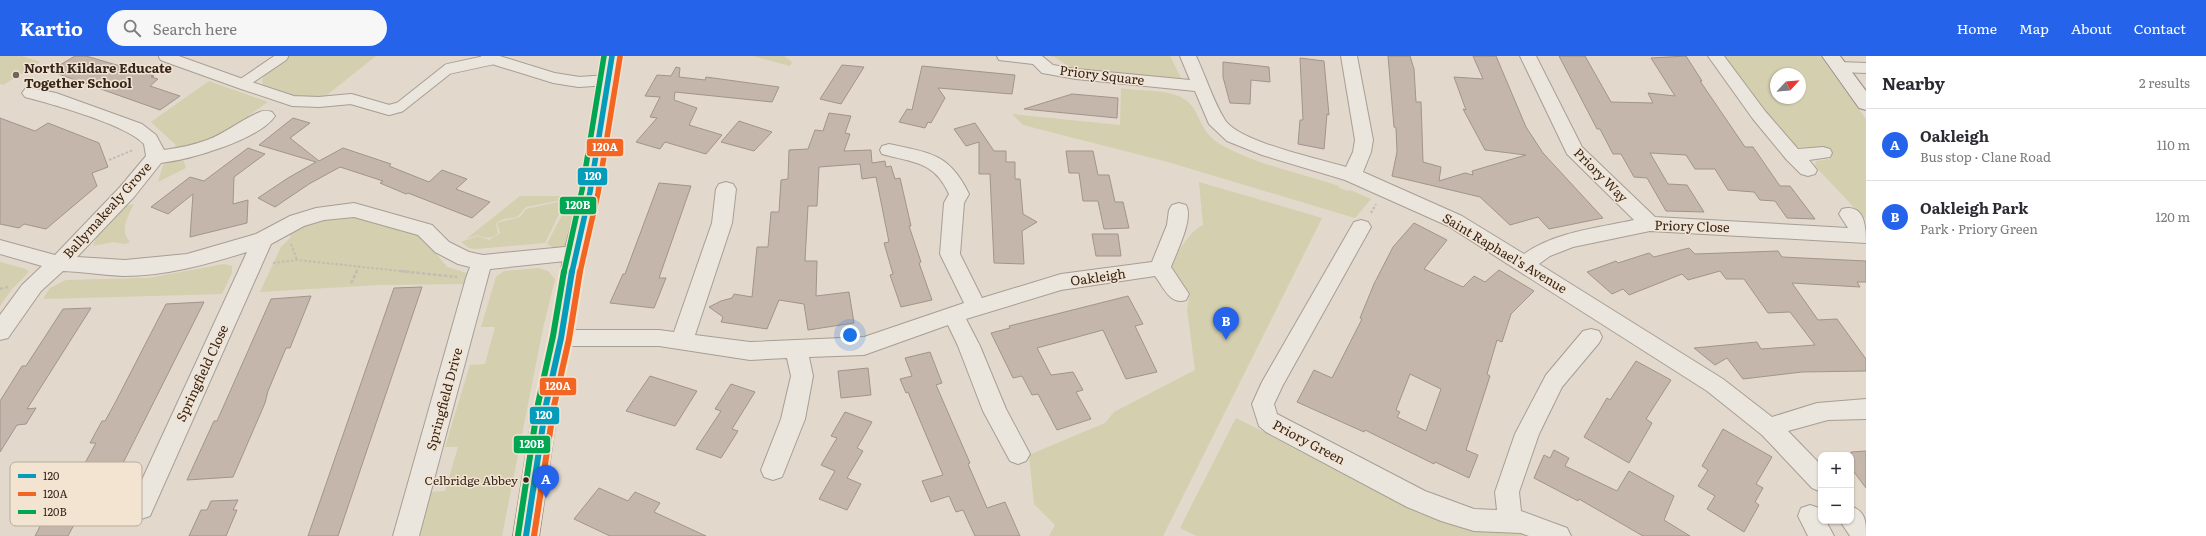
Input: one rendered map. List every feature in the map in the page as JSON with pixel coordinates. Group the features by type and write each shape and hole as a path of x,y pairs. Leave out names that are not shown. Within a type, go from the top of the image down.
{"main road":[{"path":"526,536 546,405 561,338 575,253 590,192 612,56"},
{"path":"1835,62 1866,104"}],"street":[{"name":"Priory Square","path":"1005,56 1038,60 1048,69 1076,74 1202,86"},
{"name":"Saint Raphael's Avenue","path":"1188,56 1218,124 1233,137 1269,151 1352,176 1454,221 1525,264 1715,385 1770,428 1818,478"},
{"path":"1349,56 1364,140 1362,152 1352,176"},
{"name":"Priory Way","path":"1528,56 1574,150 1650,224"},
{"path":"1716,56 1753,109 1777,139 1808,170"},
{"name":"Ballymakealy Grove","path":"31,93 50,98 136,128 147,134 153,143 155,157 144,173 58,263"},
{"name":"Ballymakealy Grove","path":"155,157 187,153 219,143 238,134 266,116"},
{"path":"889,150 920,157 942,167 953,180 959,194 954,203 950,254 977,308"},
{"path":"1793,155 1823,153"},
{"path":"682,341 722,223 726,189"},
{"name":"Ballymakealy Grove","path":"0,247 58,263 125,268 150,266 187,261 220,253 263,239 297,222 323,213 354,210 425,230 442,247 465,259 483,262 575,253"},
{"path":"1179,210 1176,225 1160,268 1179,294"},
{"path":"1849,214 1865,236"},
{"name":"Priory Close","path":"1525,264 1542,251 1570,241 1650,224 1865,236"},
{"name":"Priory Green","path":"1361,227 1273,382 1263,404 1267,419 1274,425 1423,502 1450,513 1474,520 1510,520 1536,526 1558,536"},
{"name":"Springfield Close","path":"142,506 204,367 253,265 263,239"},
{"name":"Springfield Drive","path":"406,536 476,278 483,262"},
{"path":"0,332 34,284 58,263"},
{"name":"Oakleigh","path":"561,338 659,338 750,351 864,346 953,315 1061,282 1160,268"},
{"path":"953,315 969,346 995,411 1018,454"},
{"path":"1510,520 1507,492 1514,468 1527,434 1554,381 1580,348 1591,337"},
{"path":"773,470 793,419 802,376 796,349"},
{"path":"1770,428 1814,412 1837,409 1866,409"},
{"path":"1854,521 1864,536"}],"lane":[{"path":"164,56 242,84 293,100 319,102 351,99 393,110 400,107 448,69 494,60"},
{"path":"242,84 283,56"},
{"path":"483,56 554,78 579,82 608,80"},
{"path":"1835,62 1866,68"}],"path":[{"path":"109,160 133,150"},
{"path":"288,240 297,260"},
{"path":"253,265 297,260 458,278"},
{"path":"351,283 359,266"}],"shaded area":[{"path":"0,56 22,56 40,62 3,85 0,84"},
{"path":"288,56 376,56 323,98 295,97 263,86 264,76 270,68"},
{"path":"753,56 784,56 792,62 790,66"},
{"path":"1050,56 1170,56 1181,78 1126,75 1085,70 1066,65"},
{"path":"1724,56 1820,56 1866,119 1866,220 1815,166 1816,161 1831,159 1820,148 1799,147 1787,140"},
{"path":"209,81 268,102 248,116 248,121 227,135 174,148 176,145 151,122"},
{"path":"1121,88 1164,92 1180,97 1192,106 1205,129 1215,141 1236,153 1339,186 1339,188 1348,191 1350,190 1371,199 1355,218 1168,162 1023,125 1012,114 1120,125"},
{"path":"183,159 186,168 158,182 163,165 174,160"},
{"path":"1199,182 1322,218 1163,536 1049,536 1055,525 1034,504 1029,455 1105,423 1114,412 1195,370 1187,309 1190,294 1170,264 1193,232 1203,225"},
{"path":"520,196 584,196 571,248 556,249 547,244 564,211 560,202 557,201 526,207 517,217 504,219 496,223 498,233 491,237 486,238 478,235 466,239"},
{"path":"558,202 561,210 545,243 475,249 469,248 461,242 478,236 489,240 500,233 497,223 520,217 526,209"},
{"path":"134,204 127,218 125,228 125,233 130,242 125,244 113,242 93,246 98,233 121,207"},
{"path":"335,218 357,218 422,236 447,267 467,273 467,284 378,285 260,292 281,247 291,237 290,234 307,225"},
{"path":"0,262 26,269 29,272 12,289 0,306"},
{"path":"224,264 232,266 232,273 222,294 43,299 50,288 66,280 148,278"},
{"path":"538,268 548,271 555,279 543,328 502,536 415,536 428,492 445,491 458,447 445,447 470,365 485,364 495,327 481,327 496,277 504,271"},
{"path":"1236,418 1342,470 1532,536 1197,536 1180,528"}],"building":[{"path":"75,56 86,56 154,76 151,77 158,79 150,86 180,96 160,110 50,71"},
{"path":"1388,56 1410,56 1414,69 1416,102 1421,102 1423,162 1441,167 1439,181 1465,173 1473,175 1472,171 1526,155 1485,150 1463,109 1466,110 1454,77 1483,79 1473,56 1496,56 1526,127 1543,153 1603,218 1549,229 1538,217 1510,225 1480,197 1392,176 1397,152 1396,128 1394,127"},
{"path":"1559,56 1585,56 1611,102 1653,103 1648,93 1675,96 1651,58 1686,56 1702,81 1700,81 1745,147 1753,147 1780,186 1790,186 1815,219 1787,218 1775,201 1760,200 1754,192 1728,190 1715,169 1695,169 1686,155 1650,153 1668,184 1687,185 1704,212 1666,211 1647,178 1634,177 1621,154 1613,154 1600,129 1597,129"},
{"path":"1300,58 1324,61 1329,115 1327,114 1324,149 1298,144 1300,120 1303,120"},
{"path":"1223,62 1269,67 1270,82 1251,80 1250,104 1230,103 1223,77"},
{"path":"842,65 864,67 841,104 820,99"},
{"path":"922,66 1015,75 1012,94 938,88 945,98 931,123 928,122 925,128 899,122 907,109 912,110"},
{"path":"676,67 680,68 679,77 705,80 706,77 779,87 772,102 675,92 674,100 697,108 689,125 722,135 706,154 665,142 660,149 636,142 657,118 650,117 660,97 645,96 657,75 671,76"},
{"path":"1072,94 1118,98 1117,118 1024,109"},
{"path":"829,113 851,116 845,133 850,134 844,151 871,150 872,163 885,161 886,167 891,166 895,179 900,178 911,226 909,226 921,262 919,263 932,300 901,307 890,275 893,274 884,243 889,242 876,177 862,179 860,164 819,167 817,206 808,206 805,261 817,261 816,296 849,292 854,323 808,330 804,304 779,300 767,329 721,322 723,317 709,307 721,301 732,298 734,294 752,297 757,247 768,247 771,212 779,212 781,180 788,179 789,150 808,149 815,130 823,131"},
{"path":"0,118 35,131 48,123 99,143 108,167 92,173 97,186 46,229 24,224 19,228 0,224"},
{"path":"293,118 310,123 290,138 319,161 343,148 391,164 389,166 429,182 442,170 467,179 456,189 490,202 472,218 380,183 383,181 340,167 309,184 275,207 258,198 316,162 259,145"},
{"path":"739,121 772,132 754,151 721,142"},
{"path":"975,123 994,151 1006,151 1006,162 1015,162 1015,179 1020,179 1023,214 1037,222 1022,231 1024,264 994,263 990,174 979,174 979,142 966,146 954,129"},
{"path":"248,148 265,154 234,177 233,204 248,200 247,223 190,237 193,194 168,214 151,207 190,177 204,181"},
{"path":"1066,151 1093,151 1098,175 1109,175 1115,202 1123,202 1129,228 1104,229 1098,201 1083,201 1079,173 1069,173"},
{"path":"659,183 691,186 659,278 666,278 654,308 610,303 623,274 625,274"},
{"path":"1414,223 1447,240 1424,269 1463,287 1474,276 1485,282 1499,270 1534,291 1511,314 1502,342 1497,340 1487,374 1490,376 1466,450 1478,455 1469,478 1435,462 1434,464 1365,430 1364,432 1297,402 1314,370 1332,378 1362,319 1360,318 1374,284 1393,247","holes":["1410,374 1441,389 1426,431 1397,417 1400,412 1396,410"]},
{"path":"1092,234 1118,234 1121,256 1096,256"},
{"path":"1689,248 1695,254 1778,251 1782,257 1866,261 1866,282 1857,282 1860,287 1792,283 1818,320 1837,319 1866,359 1866,371 1802,372 1743,379 1727,358 1715,365 1694,348 1757,342 1761,349 1815,345 1790,312 1768,313 1744,279 1726,279 1720,271 1688,280 1682,274 1629,295 1623,289 1612,294 1587,272 1616,261 1618,263 1649,253 1654,257"},
{"path":"422,287 338,536 308,536 394,288"},
{"path":"311,296 290,348 286,348 268,391 265,403 233,477 187,480 214,421 217,421 271,299"},
{"path":"1128,296 1143,324 1135,326 1157,372 1126,379 1103,330 1037,348 1051,375 1073,372 1083,390 1076,392 1091,419 1057,430 1038,394 1032,395 1022,376 1013,378 991,333 1010,328 1009,326"},
{"path":"204,302 124,462 86,462 96,443 90,443 102,421 105,421 115,403 166,304"},
{"path":"91,308 27,409 36,408 26,424 17,425 0,452 0,401 22,366 26,366 63,309"},
{"path":"930,352 942,383 936,385 970,463 968,464 987,508 1005,502 1020,536 975,536 963,510 956,512 949,496 931,502 922,481 943,475 908,392 906,393 900,379 912,376 905,358"},
{"path":"1636,361 1671,380 1646,419 1652,423 1629,463 1584,437 1607,398 1610,400"},
{"path":"868,368 871,395 841,398 838,371"},
{"path":"650,376 697,391 675,426 626,411"},
{"path":"731,384 755,392 732,429 738,431 721,458 696,449 721,411 715,409"},
{"path":"845,412 872,422 857,448 863,451 847,478 861,484 847,510 819,499 835,471 821,465 837,438 831,436"},
{"path":"1723,429 1772,457 1756,484 1763,488 1755,502 1759,505 1744,532 1707,509 1715,496 1698,486 1708,470 1702,466"},
{"path":"1554,450 1569,458 1565,466 1617,491 1629,471 1674,496 1664,520 1690,536 1643,536 1579,499 1578,501 1534,478 1544,455 1550,458"},
{"path":"1866,451 1866,488 1854,472 1854,452 1851,452"},
{"path":"599,488 628,501 635,492 660,503 654,512 706,536 610,536 574,519"},
{"path":"238,500 233,510 237,510 226,536 189,536 201,510 207,510 211,501"},
{"path":"40,526 73,526 68,536 35,536"}],"transit line":[{"name":"120B","path":"518,535 538,404 553,336 567,251 582,190 604,56"},
{"name":"120","path":"526,536 546,405 561,338 575,253 590,192 612,56"},
{"name":"120A","path":"534,536 554,406 569,339 583,255 598,193 620,57"}],"place":[{"name":"North Kildare Educate Together School","path":"16,75"},
{"name":"Oakleigh Park","path":"1226,340"},
{"name":"Celbridge Abbey","path":"526,480"},
{"name":"Oakleigh","path":"546,498"}]}
